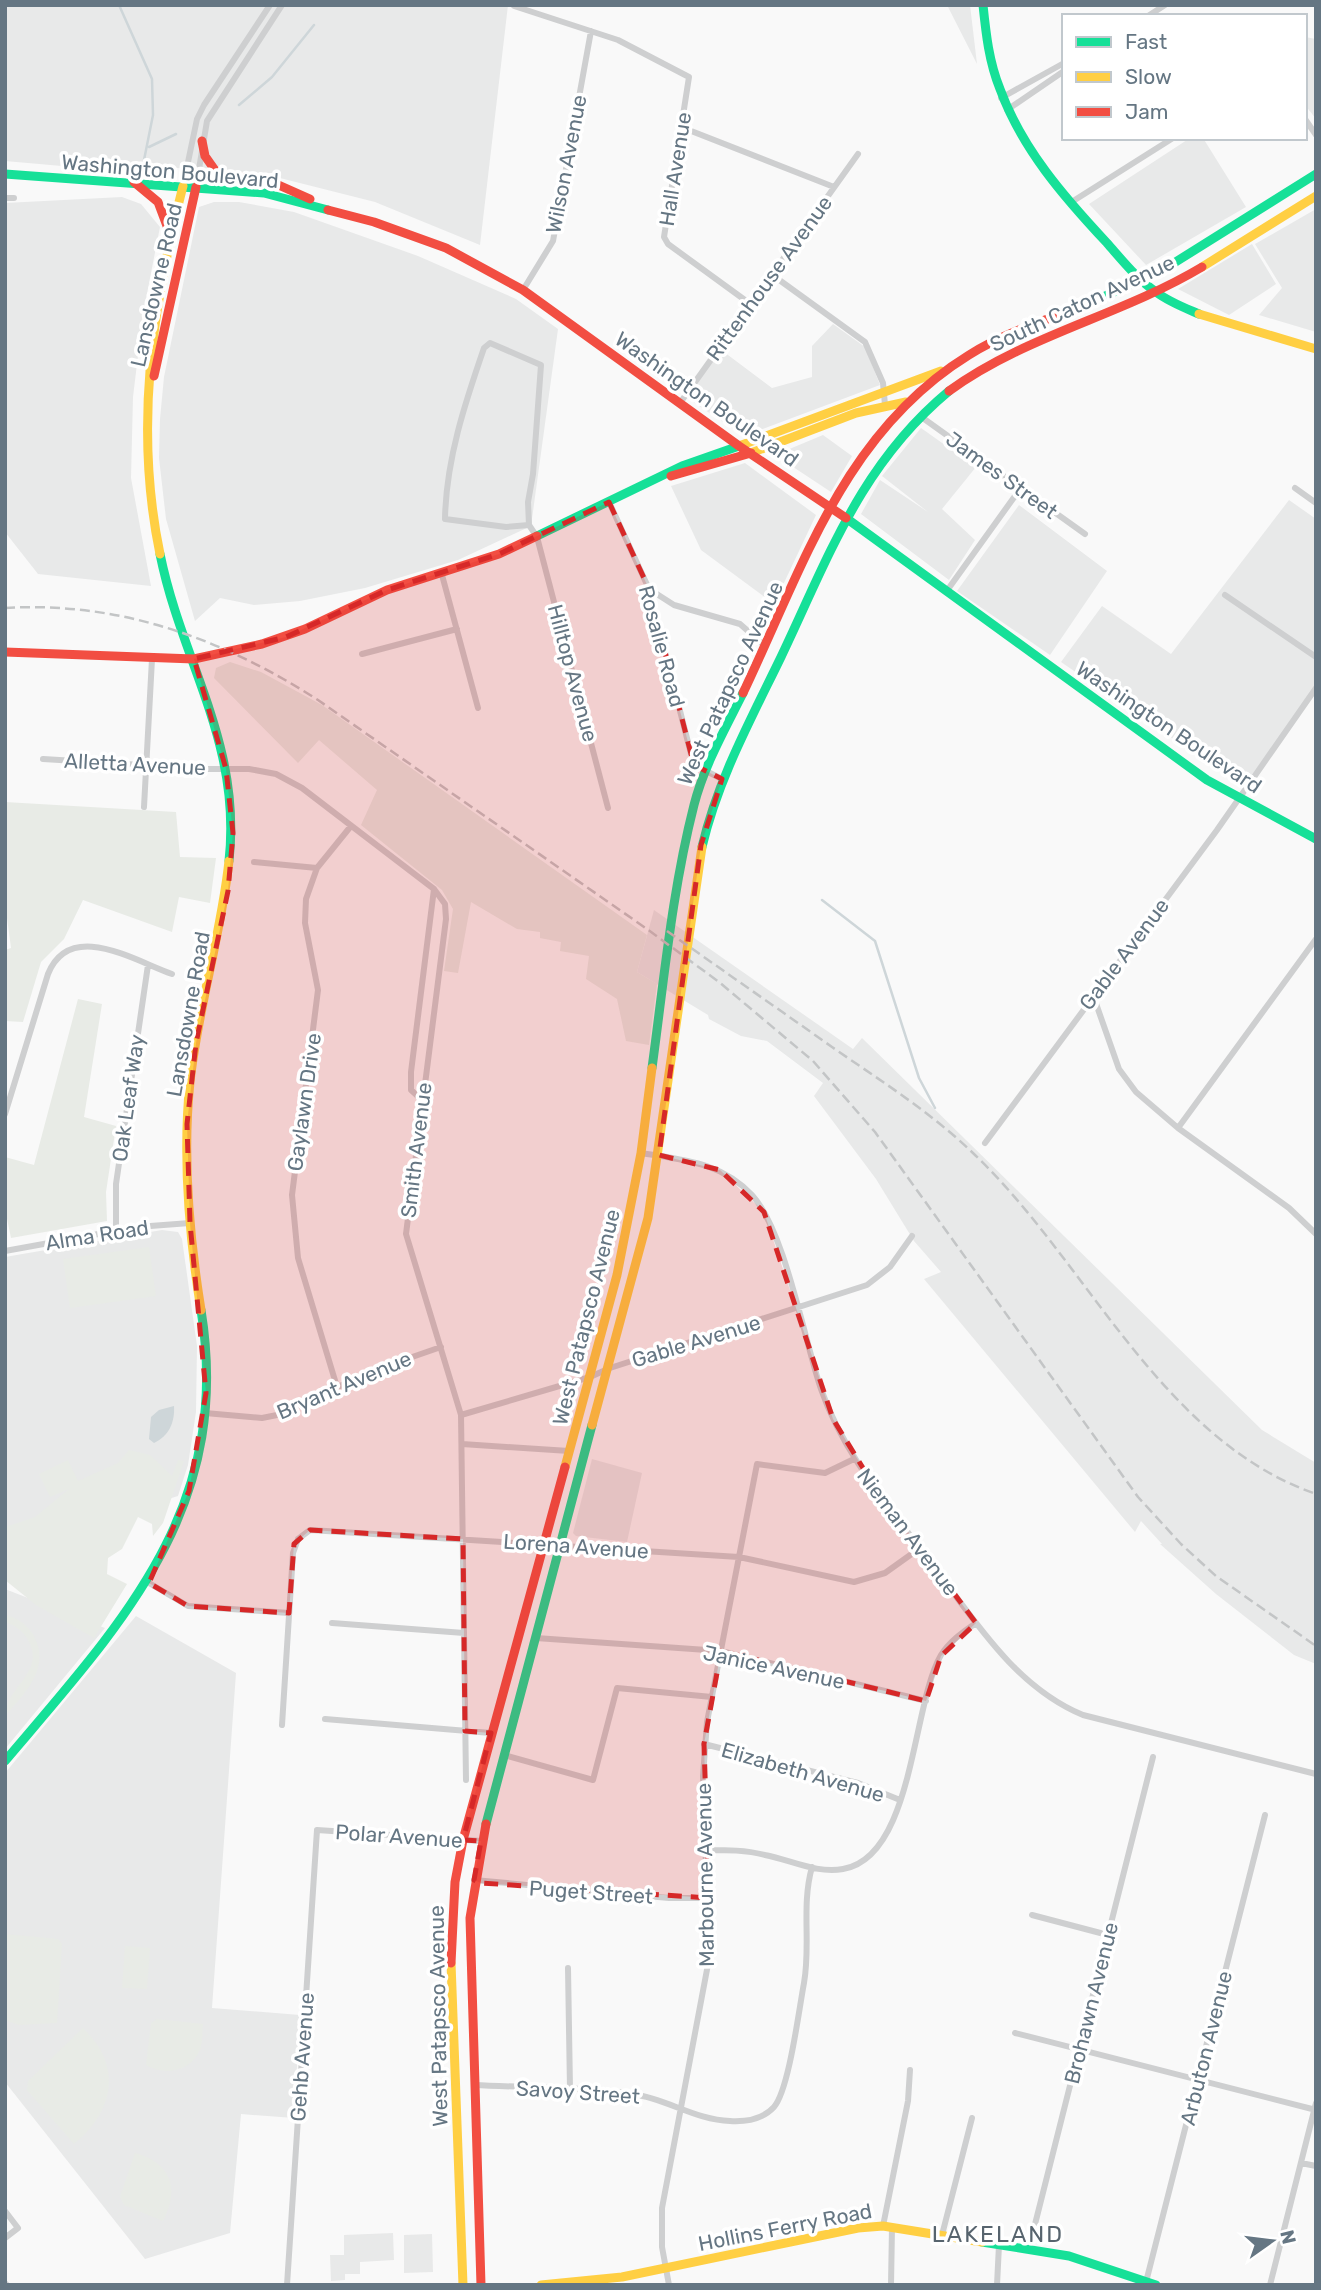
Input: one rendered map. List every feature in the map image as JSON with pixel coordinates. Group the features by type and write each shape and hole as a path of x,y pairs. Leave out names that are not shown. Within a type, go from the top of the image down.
{"main road":[{"path":"983,5 987,47 1001,98 1035,160 1070,203 1142,281 1155,293 1191,311 1316,349"},
{"path":"202,141 206,164 218,174 276,183 329,208"},
{"name":"Washington Boulevard","path":"5,174 264,193 329,208 446,248 499,274 739,446 846,517 946,593 1207,780 1316,839"},
{"name":"South Caton Avenue","path":"907,402 951,367 1009,334 1142,281 1316,174"},
{"path":"134,182 158,202 170,234"},
{"name":"Lansdowne Road","path":"5,1761 136,1603 149,1583 180,1522 197,1463 205,1413 206,1345 186,1171 190,1080 203,1004 223,921 232,858 231,808 226,769 194,659 169,586 148,488 151,344 170,234 183,186"},
{"name":"Lansdowne Road","path":"149,391 196,187"},
{"name":"South Caton Avenue","path":"919,416 961,382 1002,358 1155,293 1316,196"},
{"name":"South Caton Avenue","path":"655,480 702,457 739,446 951,367"},
{"path":"5,652 194,659 286,637 387,590 442,575 537,537 655,480 751,453 885,405 907,402 919,416"},
{"name":"West Patapsco Avenue","path":"463,2285 451,1955 455,1882 491,1733 617,1275 641,1153 684,841 705,772 831,507 855,463 907,402"},
{"name":"West Patapsco Avenue","path":"481,2285 470,1941 474,1880 481,1841 637,1269 659,1156 701,845 722,779 846,517 884,454 919,416"},
{"name":"Hollins Ferry Road","path":"541,2285 597,2281 858,2228 888,2226 1029,2248 1088,2261 1156,2285"}],"street":[{"path":"183,186 197,119 271,5"},
{"path":"196,187 202,141 208,121 282,5"},
{"path":"514,6 591,31"},
{"name":"Hall Avenue","path":"591,31 618,40 689,76 664,232 665,241 749,303"},
{"name":"Wilson Avenue","path":"523,290 553,241 591,31"},
{"path":"1001,98 1062,64"},
{"path":"1007,110 1062,72"},
{"path":"681,127 834,187"},
{"path":"1070,203 1170,140"},
{"name":"Rittenhouse Avenue","path":"680,403 858,154"},
{"path":"5,198 14,198"},
{"path":"771,274 865,342 884,392 885,405"},
{"path":"490,343 541,365 528,502 529,525 506,527 445,519 445,492 466,400 484,348 490,343"},
{"name":"James Street","path":"919,416 1085,534"},
{"path":"1294,488 1316,503"},
{"path":"946,593 1020,489"},
{"name":"Rosalie Road","path":"609,502 649,589 691,754 705,772"},
{"name":"Hilltop Avenue","path":"529,525 537,537 608,808"},
{"path":"442,575 478,708"},
{"path":"649,589 674,605 740,624 765,646"},
{"path":"1225,595 1316,657"},
{"path":"362,654 457,629"},
{"path":"144,807 152,659"},
{"name":"Gable Avenue","path":"985,1143 1239,798 1316,688"},
{"name":"Alletta Avenue","path":"43,759 226,769"},
{"path":"226,769 262,770 288,779 434,890 411,1072 411,1090 422,1100"},
{"path":"705,772 722,779"},
{"name":"Gaylawn Drive","path":"337,1387 298,1258 292,1215 293,1174 317,1007 317,975 304,912 308,889 317,868 351,826"},
{"path":"254,862 317,868"},
{"name":"Smith Avenue","path":"434,890 444,904 446,919 406,1234 461,1415 466,1780"},
{"path":"1178,1128 1316,939"},
{"path":"5,1114 48,974 57,957 73,946 90,945 172,974"},
{"name":"Oak Leaf Way","path":"116,1231 116,1184 148,965"},
{"path":"1093,995 1124,1077 1149,1104 1289,1208 1316,1234"},
{"name":"Nieman Avenue","path":"641,1153 693,1160 713,1167 753,1196 773,1230 826,1403 854,1459 976,1623 1011,1664 1067,1709 1104,1722 1316,1774"},
{"name":"Alma Road","path":"5,1251 116,1231 190,1223"},
{"name":"Gable Avenue","path":"461,1415 590,1377 610,1368 797,1309 874,1281 890,1266 912,1236"},
{"name":"Bryant Avenue","path":"205,1413 272,1416 303,1406 385,1365 441,1347"},
{"path":"462,1444 569,1451"},
{"name":"Marbourne Avenue","path":"669,2285 661,2221 706,1983 709,1898 705,1744 757,1464 825,1473 854,1459"},
{"name":"Lorena Avenue","path":"282,1725 295,1544 310,1530 739,1557 854,1583 885,1573 920,1548"},
{"path":"149,1583 188,1606 289,1613"},
{"path":"332,1623 464,1633"},
{"path":"707,1850 749,1851 831,1871 862,1863 876,1848 900,1800 911,1770 926,1701 941,1656 953,1640 976,1623"},
{"name":"Janice Avenue","path":"536,1638 721,1651 926,1701"},
{"path":"504,1755 593,1780 617,1688 712,1697"},
{"path":"325,1719 491,1733"},
{"name":"Elizabeth Avenue","path":"705,1744 858,1783 900,1800"},
{"name":"Brohawn Avenue","path":"1029,2248 1153,1757"},
{"name":"Arbuton Avenue","path":"1146,2282 1265,1815"},
{"name":"Polar Avenue","path":"317,1830 481,1841"},
{"name":"Gehb Avenue","path":"287,2285 317,1830"},
{"name":"Savoy Street","path":"474,2085 632,2094 713,2119 740,2121 762,2116 778,2102 783,2092 805,1979 804,1904 811,1867"},
{"name":"Puget Street","path":"474,1880 669,1898 709,1898"},
{"path":"1032,1914 1108,1935"},
{"path":"568,1968 570,2089"},
{"path":"1014,2033 1315,2108 1270,2285"},
{"path":"891,2285 888,2226 908,2101 910,2070"},
{"path":"942,2235 972,2118"},
{"path":"1301,2163 1316,2166"},
{"path":"5,2211 18,2228 5,2238"},
{"path":"997,2285 999,2245"}],"highlighted area":[{"path":"609,502 649,589 691,754 700,768 722,779 701,845 659,1155 720,1170 764,1212 833,1419 874,1486 976,1623 941,1656 926,1701 721,1651 704,1744 709,1898 481,1883 474,1880 481,1841 463,1840 491,1733 465,1731 463,1539 310,1530 294,1544 289,1613 188,1606 149,1583 189,1491 206,1393 190,1223 187,1124 196,1043 228,891 233,833 226,769 194,659 286,637 387,590 499,554"}],"shaded area":[{"path":"5,5 508,5 480,245 375,202 268,175 138,165 130,172 5,161"},
{"path":"947,5 970,5 977,64"},
{"path":"1307,37 1316,39 1316,119 1307,108"},
{"path":"1187,140 1204,140 1246,207 1146,265 1089,204"},
{"path":"122,197 141,204 160,227 143,314 133,397 131,478 151,586 38,574 5,532 5,203"},
{"path":"214,202 239,202 294,212 418,256 516,299 558,329 531,526 458,560 365,588 300,601 254,605 220,598 195,621 166,519 159,458 160,419 164,377 199,207"},
{"path":"1316,209 1316,332 1259,315 1282,288 1255,244"},
{"path":"1252,244 1276,284 1229,315 1178,289"},
{"path":"833,324 865,347 880,385 744,436 687,398 720,349 772,388 812,377 812,346"},
{"path":"921,428 976,467 942,509 975,540 949,580 861,514 880,480 928,512 882,476"},
{"path":"823,435 852,456 831,492 775,455"},
{"path":"745,463 816,515 774,604 701,550 671,486"},
{"path":"1289,500 1316,519 1316,688 1243,787 1061,662 1102,606 1171,654"},
{"path":"1019,505 1107,571 1050,655 957,591"},
{"path":"230,662 261,672 322,705 647,935 637,972 657,984 649,1045 626,1041 617,999 586,979 589,956 560,951 561,942 540,938 540,932 517,929 471,902 458,973 444,971 453,909 442,890 361,825 377,790 319,740 298,763 214,678 216,668"},
{"path":"5,802 176,812 180,857 216,858 210,903 179,897 172,932 83,900 64,939 41,962 23,1022 5,1021 5,950 11,948 5,903"},
{"path":"654,910 853,1049 862,1038 1262,1430 1316,1463 1316,1664 1294,1655 1216,1594 1160,1544 1141,1521 1135,1532 924,1279 941,1272 914,1241 876,1179 814,1096 823,1083 767,1041 741,1036 709,1019 708,1015 637,972"},
{"path":"78,999 102,1004 84,1117 116,1126 106,1192 107,1221 11,1238 5,1209 5,1157 34,1165"},
{"path":"162,1230 178,1232 182,1239 197,1346 196,1412 188,1465 178,1496 5,1550 5,1257"},
{"path":"149,1247 156,1296 70,1308 63,1259"},
{"path":"174,1406 170,1428 164,1437 154,1443 149,1439 151,1417 159,1410"},
{"path":"129,1450 150,1455 172,1476 178,1460 184,1461 163,1523 153,1536 152,1524 138,1517 122,1549 108,1558 107,1574 127,1584 94,1638 36,1605 5,1580 5,1527 35,1517 69,1489 50,1497 39,1474 68,1460 78,1481 118,1463"},
{"path":"592,1459 642,1473 627,1542 576,1536 573,1533"},
{"path":"5,1589 105,1628 5,1749"},
{"path":"5,1615 17,1619 30,1630 38,1645 39,1657 34,1678 5,1716 11,1696 29,1670 32,1650 23,1633 5,1622"},
{"path":"136,1616 236,1673 212,2008 300,2015 294,2118 241,2114 230,2233 145,2259 5,2082 5,1773"},
{"path":"5,1934 58,1939 62,1944 57,2023 19,2025 5,2020"},
{"path":"125,1946 150,1948 147,1989 122,1988"},
{"path":"157,2019 203,2024 200,2049 195,2059 183,2068 168,2071 146,2065 151,2023"},
{"path":"83,2028 104,2058 109,2088 98,2117 74,2144 27,2090 28,2081"},
{"path":"135,2153 157,2163 169,2178 171,2198 163,2221 124,2205 120,2197"},
{"path":"393,2233 394,2260 360,2262 360,2274 345,2274 345,2280 331,2281 330,2255 344,2255 344,2235"},
{"path":"432,2234 433,2272 404,2273 404,2235"}],"waterway":[{"path":"119,5 152,79 153,115 142,170"},
{"path":"239,105 272,77 314,25"},
{"path":"149,147 176,134"},
{"path":"822,900 875,941 919,1078 935,1108"}],"railway":[{"path":"5,608 48,607 130,618 208,642 282,678 318,700 719,982 813,1061 875,1132 1138,1497 1181,1544 1216,1576 1316,1646"},
{"path":"667,931 906,1098 959,1140 1016,1198 1130,1345 1170,1391 1213,1433 1261,1468 1316,1494"}],"traffic: fast":[{"path":"983,5 996,79 1009,111 1032,152 1075,208 1142,281 1166,299 1199,314"},
{"path":"5,174 264,193 328,210"},
{"path":"1081,307 1166,268 1316,174"},
{"path":"702,847 717,797 736,750 850,514 892,449 918,419 949,391"},
{"path":"537,536 682,466 739,446"},
{"path":"846,518 1207,780 1316,839"},
{"path":"160,554 170,594 219,741 231,818 229,861"},
{"path":"652,1068 674,903 686,837 698,790 709,762 743,693"},
{"path":"5,1761 90,1660 127,1609 159,1558 184,1503 200,1444 207,1381 201,1310"},
{"path":"486,1824 592,1425"},
{"path":"982,2242 1069,2256 1156,2285"}],"traffic: slow":[{"path":"160,554 148,461 150,369 163,277 183,186"},
{"path":"1202,267 1316,196"},
{"path":"1199,314 1316,349"},
{"path":"739,446 941,371"},
{"path":"751,453 856,413 906,402"},
{"path":"592,1425 648,1218 702,847"},
{"path":"201,1310 188,1196 188,1111 198,1026 221,917 229,861"},
{"path":"565,1467 617,1275 641,1153 652,1068"},
{"path":"451,1963 463,2285"},
{"path":"541,2285 622,2277 858,2228 883,2226 982,2242"}],"traffic: jam":[{"path":"202,141 205,156 217,173 274,183 310,199"},
{"path":"134,182 158,202 170,234"},
{"path":"154,376 196,187"},
{"path":"328,210 374,222 446,248 523,290 739,446 846,518"},
{"path":"949,391 1009,355 1139,299 1202,267"},
{"path":"743,693 808,551 832,506 858,463 889,423 926,386 982,347 1081,307"},
{"path":"671,476 751,453"},
{"path":"5,652 194,659 262,644 305,629 387,590 499,554 537,536"},
{"path":"451,1963 455,1882 463,1840 565,1467"},
{"path":"481,2285 470,1918 486,1824"}],"district":[{"name":"LAKELAND","path":"998,2234"}]}
